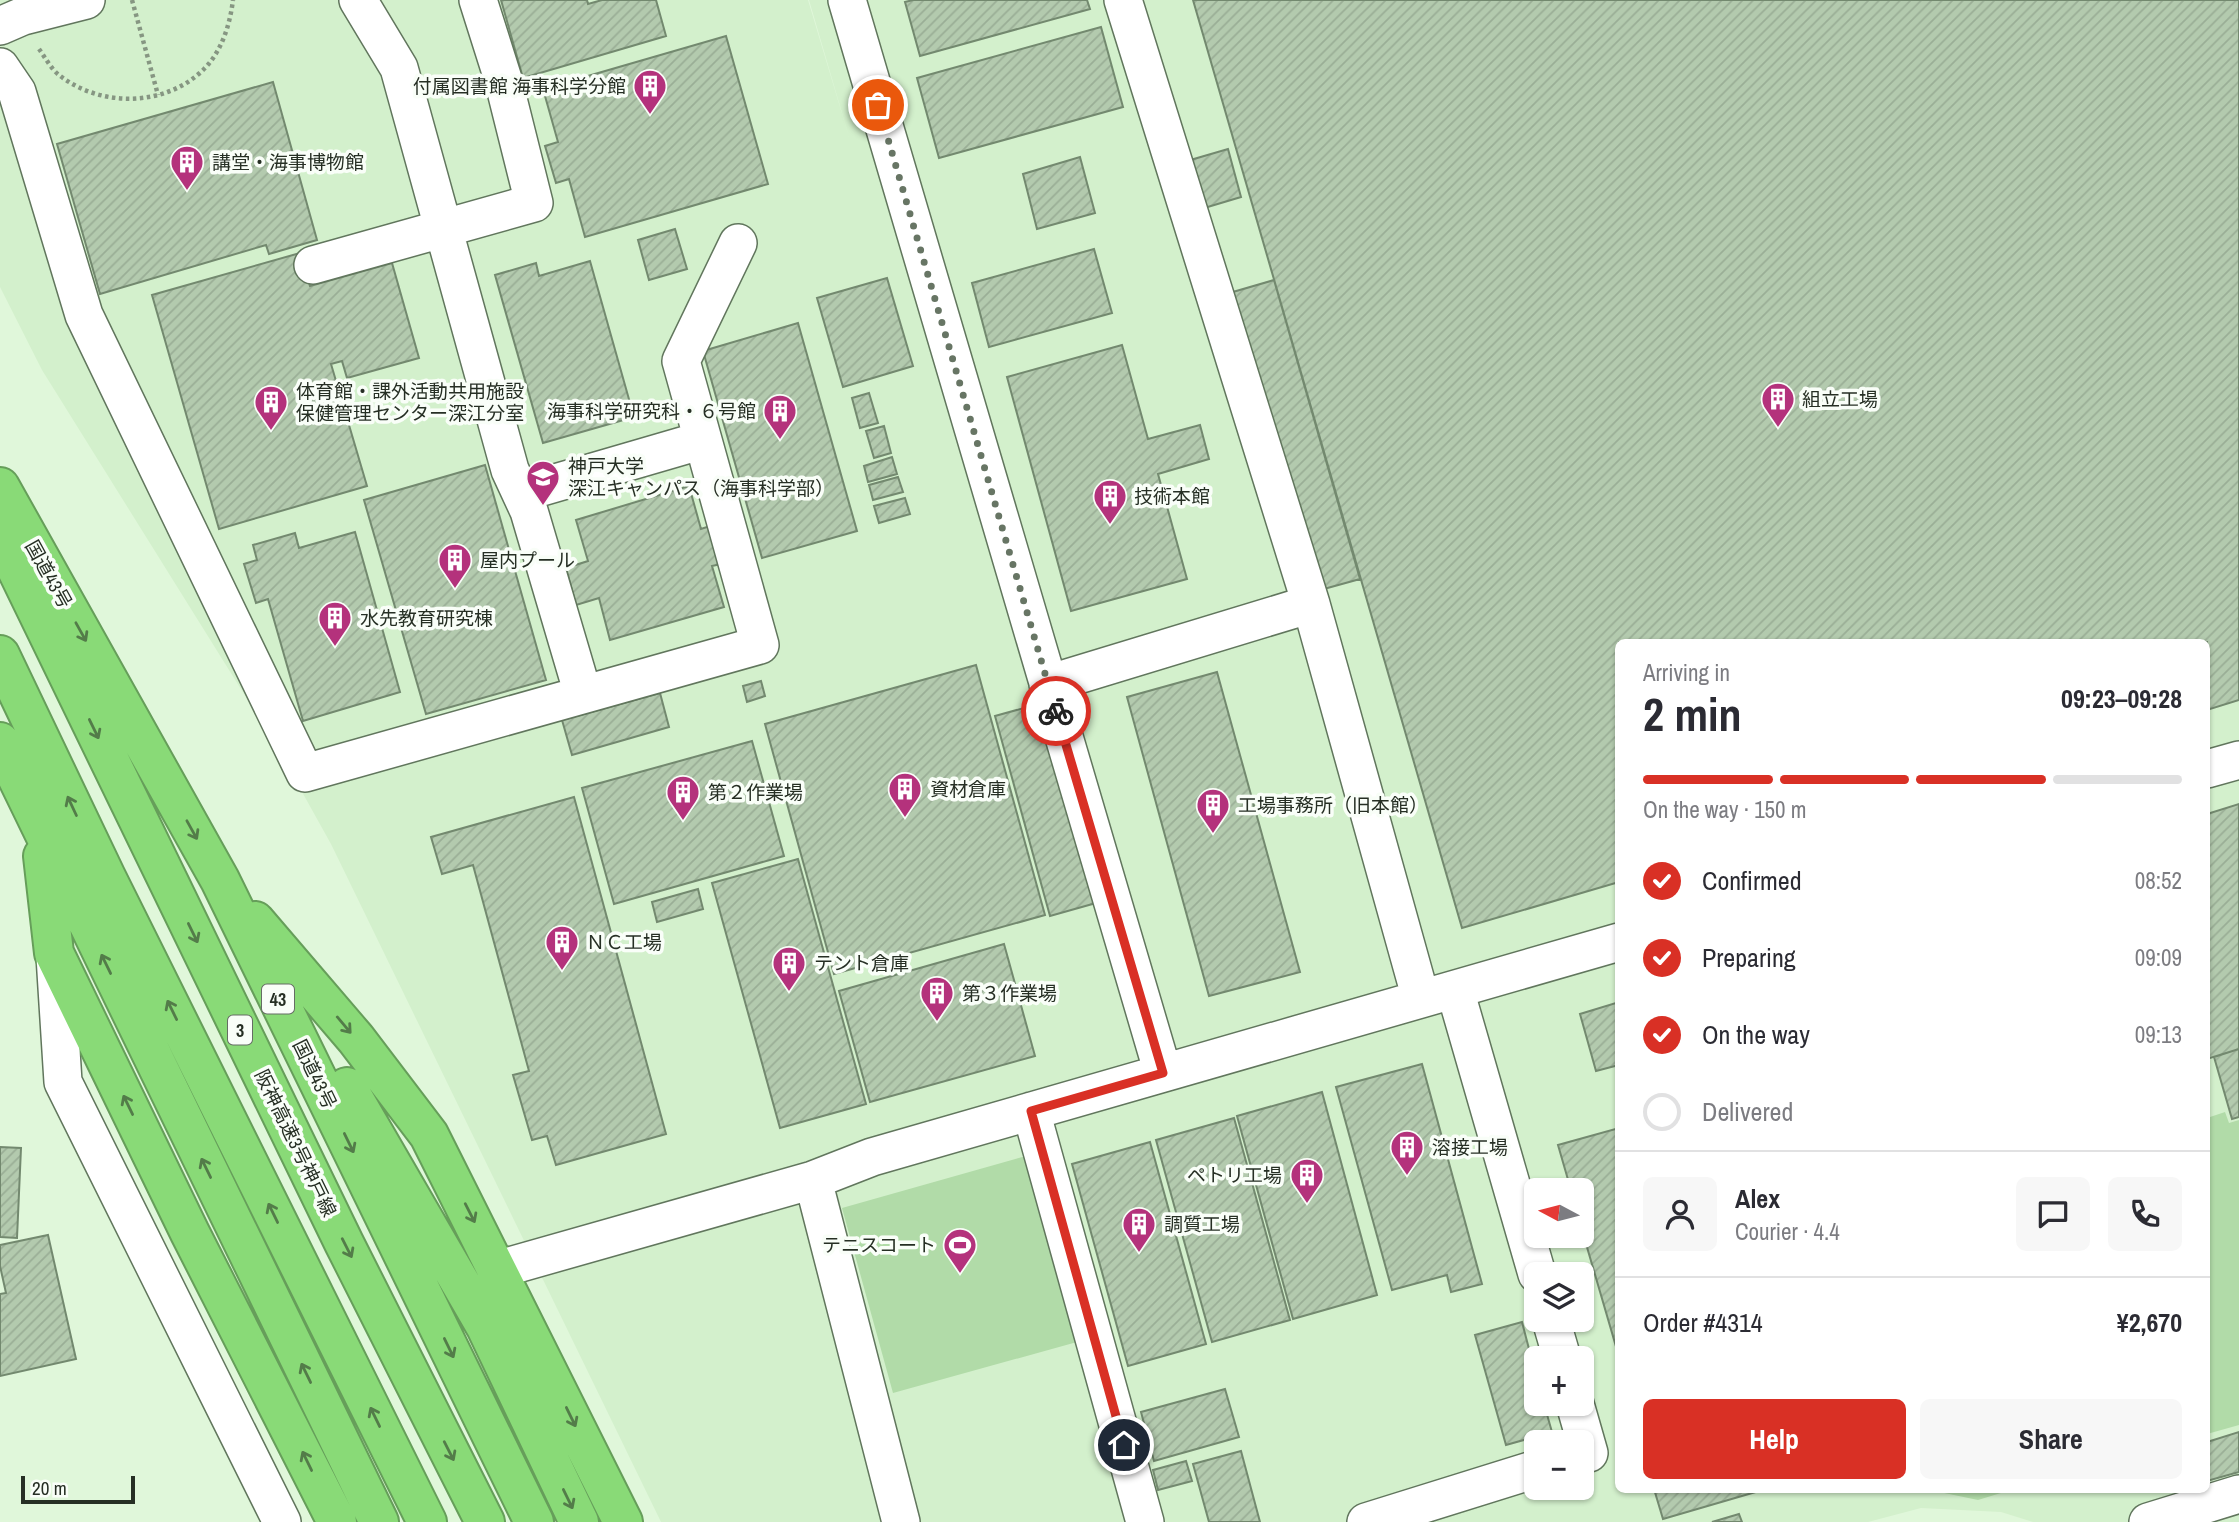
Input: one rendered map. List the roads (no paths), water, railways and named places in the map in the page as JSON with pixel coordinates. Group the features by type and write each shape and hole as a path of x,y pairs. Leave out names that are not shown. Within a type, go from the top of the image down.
{"highway":[{"name":"国道43号","path":"0,487 220,880 534,1522"},
{"name":"阪神高速3号神戸線","path":"0,535 344,1242 485,1522"},
{"path":"0,655 106,877 427,1522"},
{"path":"0,742 379,1522"},
{"path":"40,827 54,953 190,1233 337,1522"},
{"path":"220,880 356,1039 429,1135 499,1269 623,1522"},
{"path":"220,880 335,1067 486,1327 579,1522"}],"street":[{"path":"12,21 86,0"},
{"path":"358,0 399,68 510,470 529,511 583,694"},
{"path":"313,265 534,203 503,79 478,0"},
{"path":"847,0 1163,1073"},
{"path":"1122,0 1311,604 1438,995 1533,1262"},
{"path":"0,67 17,92 84,316 305,773 760,645 681,361 738,243"},
{"path":"521,494 703,440"},
{"path":"1048,684 1311,604"},
{"path":"2210,768 2239,760"},
{"path":"499,1269 813,1180 872,1157 1615,943"},
{"path":"54,953 63,1082 282,1522"},
{"path":"1031,1111 1145,1522"},
{"path":"813,1180 901,1522"},
{"path":"1581,1416 1597,1450"},
{"path":"1366,1522 1524,1473"},
{"path":"2148,1522 2239,1494"}],"place":[{"name":"付属図書館 海事科学分館","path":"650,116"},
{"name":"講堂・海事博物館","path":"187,192"},
{"name":"組立工場","path":"1778,429"},
{"name":"体育館・課外活動共用施設 保健管理センター深江分室","path":"271,432"},
{"name":"海事科学研究科・６号館","path":"780,441"},
{"name":"神戸大学 深江キャンパス（海事科学部）","path":"543,507"},
{"name":"技術本館","path":"1110,526"},
{"name":"屋内プール","path":"455,590"},
{"name":"水先教育研究棟","path":"335,648"},
{"name":"資材倉庫","path":"905,819"},
{"name":"第２作業場","path":"683,822"},
{"name":"工場事務所（旧本館）","path":"1213,835"},
{"name":"ＮＣ工場","path":"562,972"},
{"name":"テント倉庫","path":"789,993"},
{"name":"第３作業場","path":"937,1023"},
{"name":"溶接工場","path":"1407,1177"},
{"name":"ペトリ工場","path":"1307,1205"},
{"name":"調質工場","path":"1139,1254"},
{"name":"テニスコート","path":"960,1275"}]}
